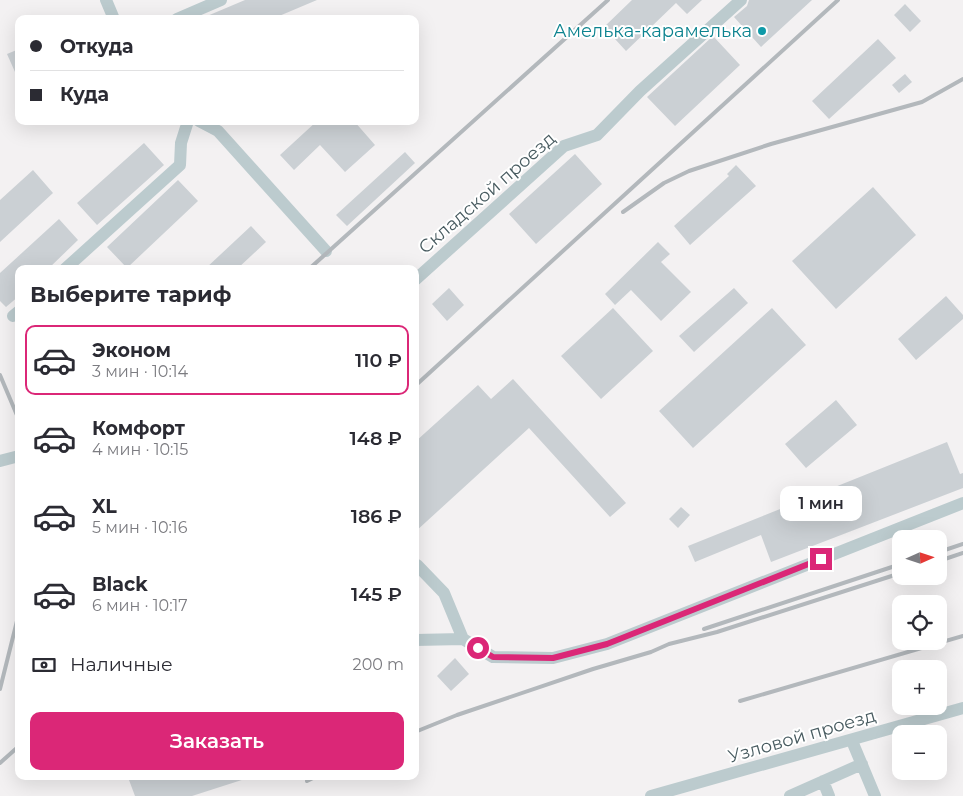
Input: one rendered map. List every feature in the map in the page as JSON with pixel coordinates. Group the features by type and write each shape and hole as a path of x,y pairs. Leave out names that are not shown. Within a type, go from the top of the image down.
{"street":[{"path":"106,0 112,15"},
{"path":"185,15 221,0"},
{"name":"Складской проезд","path":"419,276 564,146 596,135 640,91 741,0"},
{"path":"69,265 180,165 181,142 187,125"},
{"path":"207,125 218,131 326,251"},
{"path":"0,460 15,457"},
{"path":"419,640 464,639 493,657 553,658 607,644 963,503"},
{"path":"419,567 444,593 464,639"},
{"name":"Узловой проезд","path":"651,796 852,741 963,708"},
{"path":"852,741 875,796"},
{"path":"790,796 862,764"},
{"path":"823,781 829,796"}],"building":[{"path":"245,0 317,0 281,15 209,15"},
{"path":"632,0 702,0 687,14 676,3 626,51 604,27"},
{"name":"Амелька-карамелька","path":"749,0 812,0 761,47 734,17 747,6"},
{"path":"905,4 921,21 910,32 894,15"},
{"path":"713,36 740,65 675,126 647,97"},
{"path":"878,39 896,58 829,119 812,101"},
{"path":"15,51 15,72 7,54"},
{"path":"905,74 912,82 899,93 892,85"},
{"path":"313,125 358,125 375,145 345,172 320,145 294,170 280,155"},
{"path":"144,143 164,165 97,225 77,203"},
{"path":"405,152 415,163 347,226 336,215"},
{"path":"575,154 602,184 536,244 509,214"},
{"path":"736,165 756,186 690,245 674,226 729,176 727,174"},
{"path":"33,170 53,193 0,242 0,200"},
{"path":"178,180 198,201 130,265 124,265 107,247"},
{"path":"873,187 916,235 836,309 792,261"},
{"path":"59,219 78,240 52,265 15,265 15,299 6,307 0,301 0,273"},
{"path":"251,226 266,242 241,265 209,265"},
{"path":"658,242 670,254 661,262 691,292 661,321 631,290 615,305 605,294"},
{"path":"449,288 464,305 447,321 432,304"},
{"path":"734,288 748,303 694,352 679,336"},
{"path":"946,296 963,315 963,319 916,360 898,339"},
{"path":"613,308 653,351 601,399 561,356"},
{"path":"772,308 806,345 693,448 659,411"},
{"path":"513,379 626,503 610,517 529,428 419,528 419,438 478,385 491,399"},
{"path":"836,400 857,425 806,468 785,444"},
{"path":"947,442 960,474 963,473 963,488 771,562 761,535 695,562 688,546"},
{"path":"681,507 690,515 678,528 669,519"},
{"path":"455,658 469,674 451,691 437,676"},
{"path":"129,780 242,780 192,796 135,796"}],"railway":[{"path":"313,265 608,0"},
{"path":"419,382 838,0"},
{"path":"623,212 664,183 689,171 771,144 922,102 963,79"},
{"path":"0,375 15,411"},
{"path":"948,549 963,544"},
{"path":"948,558 963,553"},
{"path":"704,629 892,567"},
{"path":"419,730 457,715 593,669 651,652 669,644 717,632 892,576"},
{"path":"0,689 15,629"},
{"path":"740,701 963,636"},
{"path":"0,763 15,750"}],"place":[{"name":"Амелька-карамелька","path":"762,31"}],"route":[{"path":"478,648 493,657 553,658 607,644 821,559"}]}
